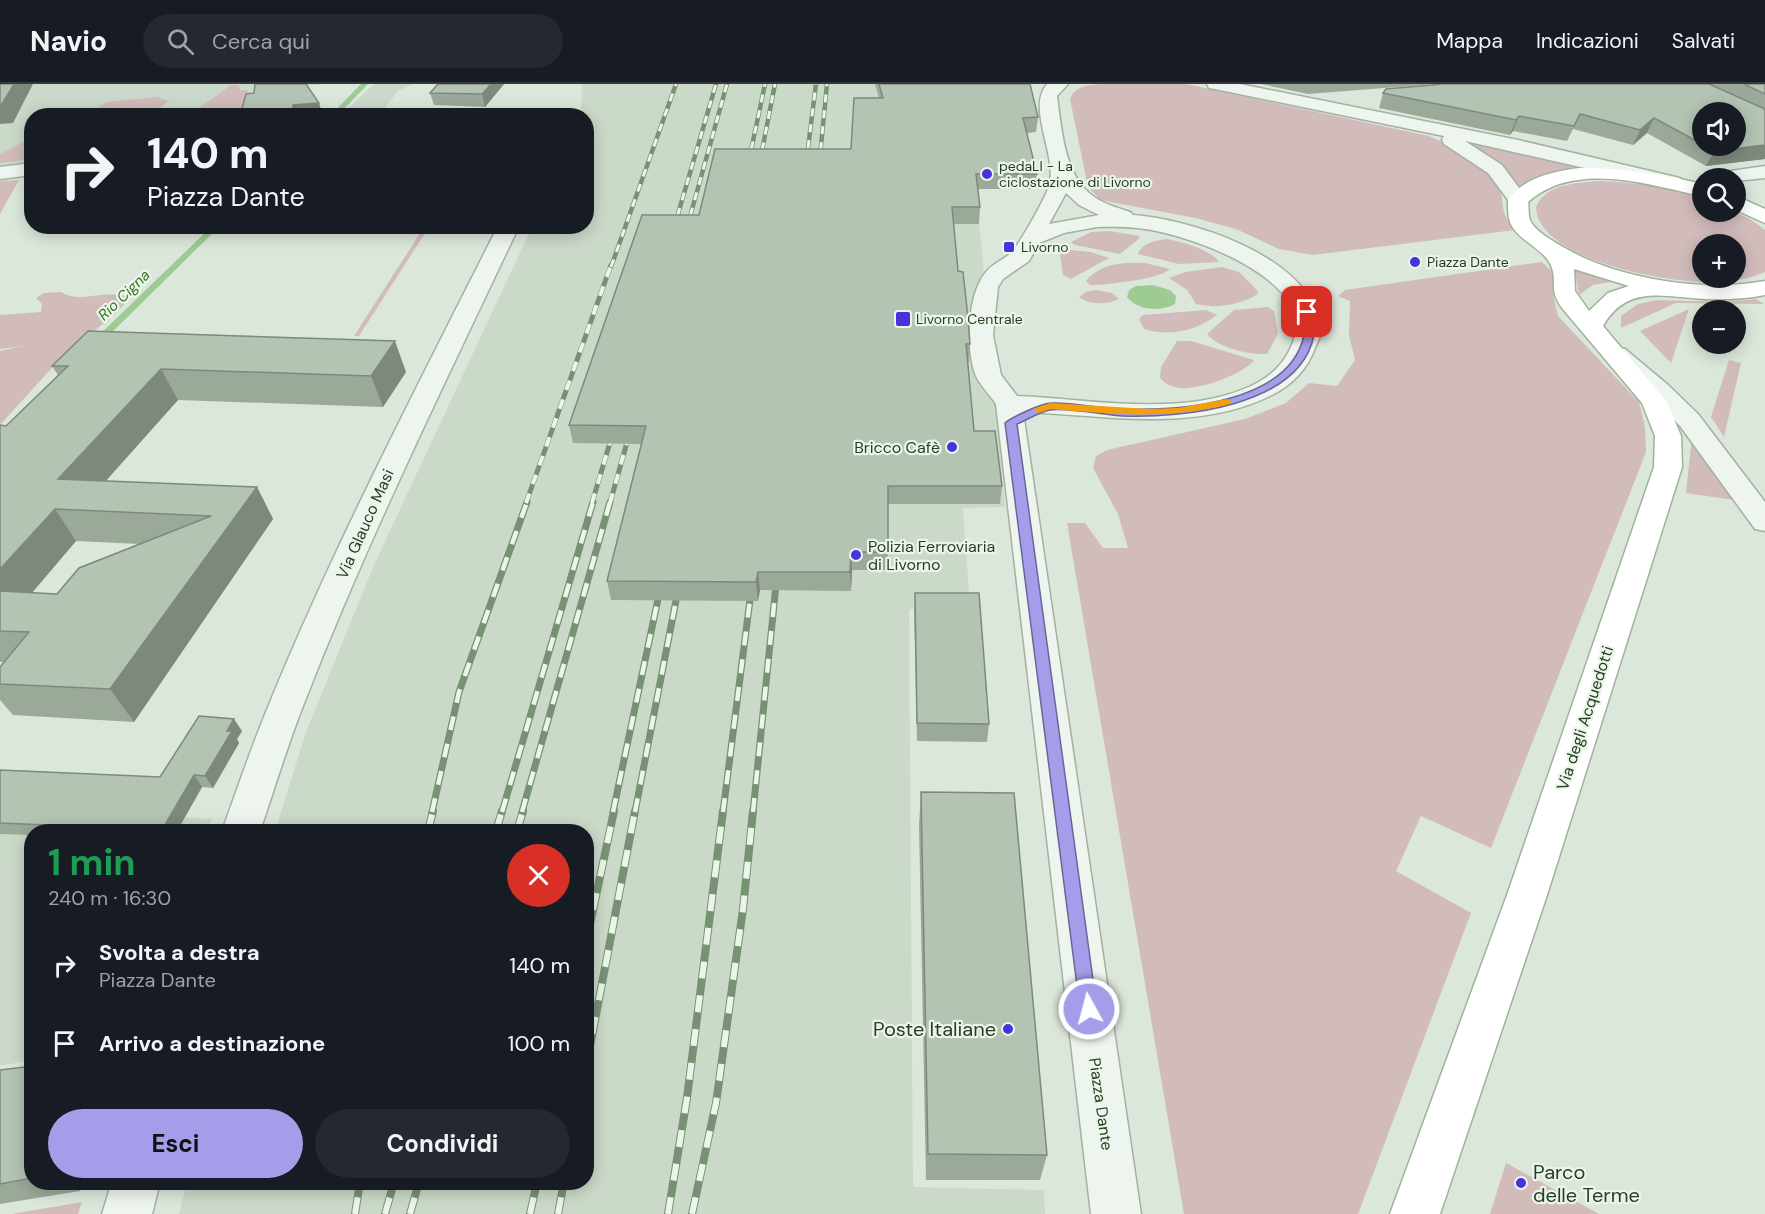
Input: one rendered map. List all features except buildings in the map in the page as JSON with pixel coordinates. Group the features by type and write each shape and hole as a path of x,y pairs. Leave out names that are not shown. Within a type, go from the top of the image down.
{"main road":[{"path":"1670,288 1602,272 1548,247 1523,225 1517,211 1518,200 1532,186 1570,176 1622,175 1692,188"},
{"path":"1746,190 1765,198"},
{"path":"1746,207 1765,217"},
{"name":"Via degli Acquedotti","path":"1415,1214 1527,895 1668,467 1668,436 1654,402 1566,297 1563,267 1548,247"},
{"path":"1603,341 1603,306 1616,296 1629,292 1670,288 1730,292 1765,288"}],"street":[{"name":"Piazza Dante","path":"1060,84 1052,88 1048,96 1062,167 1059,186 1041,224 1021,256 995,275 987,287 981,335 988,375 1010,414 1116,1214"},
{"path":"1215,84 1420,125 1647,175 1692,187"},
{"path":"1305,102 1368,97"},
{"path":"1420,125 1484,160 1504,180 1518,200"},
{"name":"Piazza Dante","path":"1010,414 1050,406 1124,413 1178,411 1210,406 1258,392 1277,382 1294,367 1308,344 1310,328 1307,312 1296,295 1268,270 1212,240 1141,222 1104,209 1080,196 1062,167"},
{"path":"0,173 24,170"},
{"path":"1746,180 1765,172"},
{"name":"Piazza Dante","path":"1030,239 1075,223 1141,222"},
{"name":"Via Glauco Masi","path":"244,824 285,708 374,502 405,434 505,234"},
{"path":"1603,341 1689,420 1765,522"},
{"path":"127,1214 134,1190"}],"shaded area":[{"path":"0,84 326,84 252,91 248,108 24,108 24,163 0,166"},
{"path":"374,84 413,84 398,91 385,108 349,108"},
{"path":"582,84 1006,84 1032,107 1035,118 976,188 1005,507 963,508 970,607 909,609 913,1187 1044,1190 1045,1214 179,1214 185,1190 594,1190 594,824 277,824 306,732 374,565 529,234 594,234 594,108 581,108"},
{"path":"1101,84 1186,84 1429,136 1478,163 1487,171 1499,187 1504,213 1515,230 1313,255 1279,249 1236,229 1195,218 1100,200 1088,187 1070,99 1079,89"},
{"path":"231,85 239,85 240,90 248,90 244,108 199,108"},
{"path":"157,97 169,101 160,108 98,108 106,102"},
{"path":"1450,135 1605,168 1553,173 1535,178 1520,186 1516,185 1501,167"},
{"path":"24,142 24,160 0,163 0,154"},
{"path":"19,180 0,214 0,181"},
{"path":"1600,181 1626,183 1692,195 1692,222 1746,222 1746,218 1749,219 1765,230 1765,272 1746,278 1746,234 1692,234 1692,281 1635,272 1580,254 1558,241 1542,225 1536,207 1547,193 1573,184"},
{"path":"1110,231 1140,238 1120,254 1075,245 1071,242 1091,232"},
{"path":"420,234 425,234 359,336 354,336"},
{"path":"1167,239 1203,250 1219,262 1179,264 1138,254 1146,245"},
{"path":"1070,250 1091,252 1109,258 1071,279 1063,275 1060,253"},
{"path":"1542,262 1556,275 1554,299 1558,316 1639,402 1645,427 1646,452 1491,848 1421,816 1396,871 1471,913 1358,1214 1184,1214 1067,523 1085,523 1103,548 1128,548 1118,514 1093,468 1096,456 1107,450 1245,419 1286,403 1309,383 1337,386 1355,360 1349,335 1350,301 1338,296 1345,290"},
{"path":"1566,262 1622,280 1593,285 1579,295 1576,278"},
{"path":"1145,263 1170,269 1156,276 1120,283 1090,285 1086,281 1105,267"},
{"path":"1222,267 1239,272 1257,290 1258,294 1228,305 1196,304 1187,290 1169,278 1185,272"},
{"path":"1153,285 1170,290 1176,296 1175,304 1150,309 1137,305 1127,297 1129,290 1136,286"},
{"path":"1096,290 1112,293 1119,299 1099,303 1088,302 1079,297 1086,292"},
{"path":"61,292 77,297 112,294 130,298 114,315 61,358 0,425 0,351 23,346 0,349 0,315 41,312 42,304 36,298 44,293"},
{"path":"1756,299 1764,304 1746,304 1745,300"},
{"path":"1657,300 1692,301 1692,303 1676,303 1621,328 1621,316 1638,304"},
{"path":"1268,307 1274,311 1278,334 1267,354 1234,350 1218,343 1207,334 1234,310"},
{"path":"1689,309 1671,363 1640,331"},
{"path":"1206,310 1217,315 1192,329 1182,331 1163,332 1144,329 1139,319 1143,315"},
{"path":"1177,341 1191,341 1254,360 1240,371 1220,380 1198,387 1174,387 1160,378 1161,367"},
{"path":"1729,360 1741,363 1724,437 1711,417"},
{"path":"1692,436 1734,500 1686,493"},
{"path":"0,807 212,819 210,824 24,824 24,1061 0,1066"},
{"name":"Parco delle Terme","path":"1506,1163 1599,1214 1490,1214"},
{"path":"82,1202 78,1214 12,1214"}],"waterway":[{"name":"Rio Cigna","path":"341,108 365,84"},
{"name":"Rio Cigna","path":"97,342 209,234"}],"railway":[{"path":"611,267 676,84"},
{"path":"673,231 716,84"},
{"path":"686,231 727,84"},
{"path":"748,165 765,84"},
{"path":"759,166 775,84"},
{"path":"806,164 816,84"},
{"path":"819,166 827,84"},
{"path":"526,503 611,265"},
{"path":"610,503 631,428"},
{"path":"592,503 614,429"},
{"path":"432,812 459,692 527,502"},
{"path":"502,812 593,502"},
{"path":"522,812 610,502"},
{"path":"753,812 777,575"},
{"path":"723,812 752,584"},
{"path":"613,812 661,585"},
{"path":"635,812 679,585"},
{"path":"430,824 433,811"},
{"path":"498,824 502,811"},
{"path":"519,824 523,811"},
{"path":"594,905 614,811"},
{"path":"594,1025 635,811"},
{"path":"668,1214 687,1098 723,811"},
{"path":"692,1214 716,1103 743,909 753,811"},
{"path":"355,1214 359,1190"},
{"path":"385,1214 392,1190"},
{"path":"410,1214 417,1190"},
{"path":"530,1214 535,1190"},
{"path":"558,1214 562,1190"}],"slow traffic":[{"path":"1039,409 1050,406 1149,413 1178,411 1227,402"}],"place":[{"name":"pedaLI - La ciclostazione di Livorno","path":"987,174"},
{"name":"Livorno","path":"1009,247"},
{"name":"Piazza Dante","path":"1415,262"},
{"name":"Livorno Centrale","path":"903,319"},
{"name":"Bricco Cafè","path":"952,447"},
{"name":"Polizia Ferroviaria di Livorno","path":"856,555"},
{"name":"Poste Italiane","path":"1008,1029"},
{"name":"Parco delle Terme","path":"1521,1183"}],"route":[{"path":"1089,1009 1011,423 1034,411 1050,406 1149,413 1210,406 1258,392 1286,376 1303,354 1310,333 1307,312"}]}
